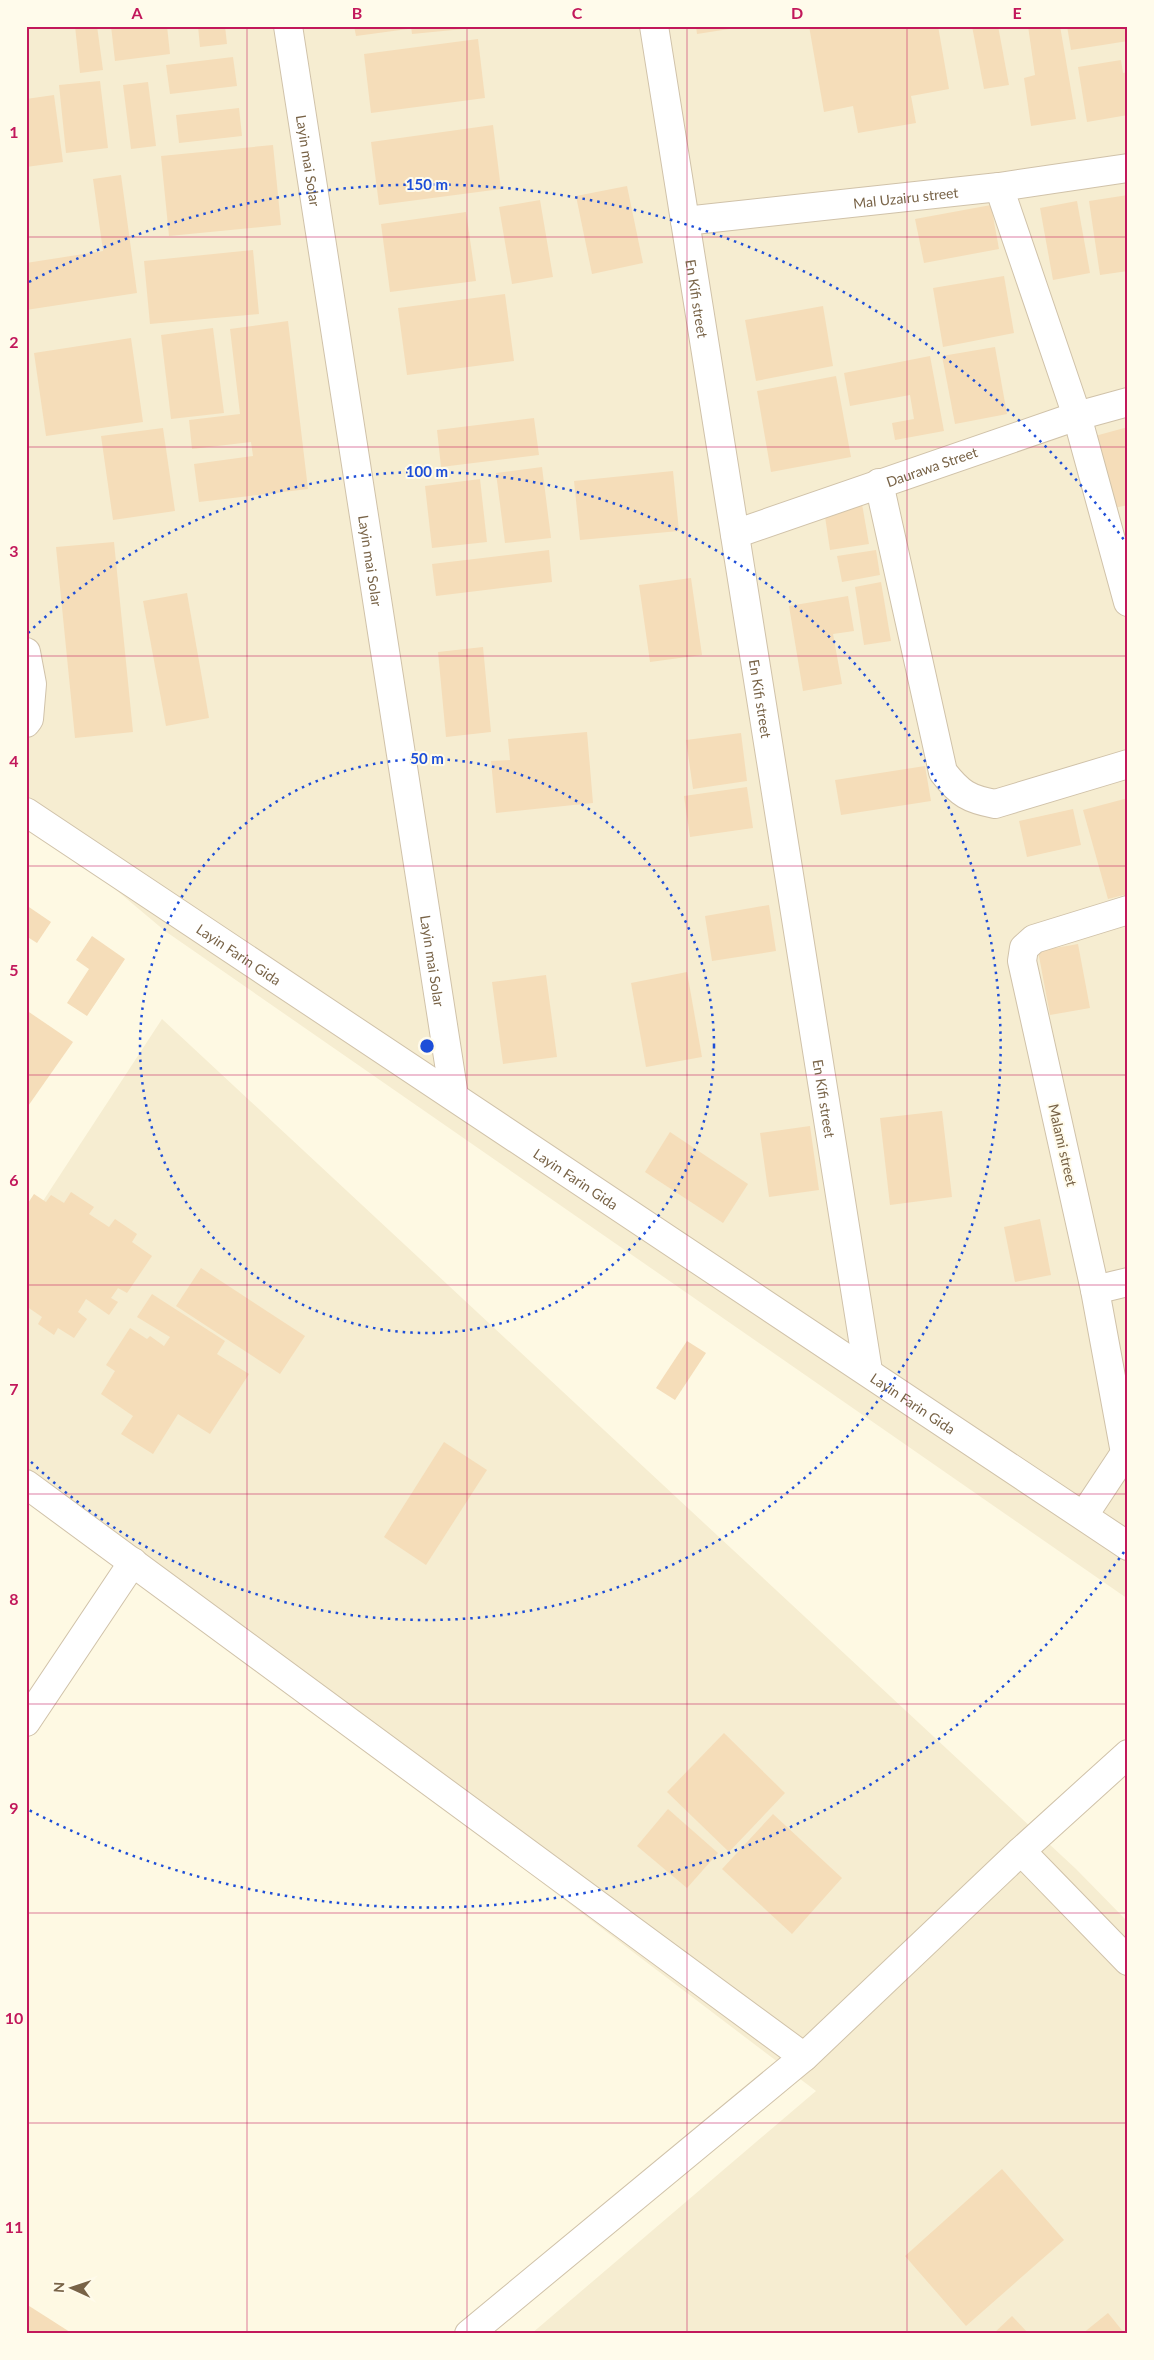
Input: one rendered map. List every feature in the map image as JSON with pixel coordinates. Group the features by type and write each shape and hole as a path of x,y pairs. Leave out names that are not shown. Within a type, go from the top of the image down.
{"street":[{"name":"Layin mai Solar","path":"288,26 454,1096"},
{"name":"En Kifi street","path":"654,26 868,1371"},
{"name":"Mal Uzairu street","path":"685,221 999,187 1128,168"},
{"path":"999,187 1077,416 1128,602"},
{"name":"Daurawa Street","path":"735,534 1077,416 1128,402"},
{"path":"879,483 944,772 957,789 974,800 995,804 1128,764"},
{"path":"26,652 32,684 26,723"},
{"name":"Layin Farin Gida","path":"26,812 868,1371 1128,1546"},
{"name":"Malami street","path":"1127,1452 1095,1290 1022,960 1024,948 1034,939 1128,910"},
{"path":"1095,1290 1128,1282"},
{"path":"1084,1516 1127,1452"},
{"path":"26,1484 804,2057"},
{"path":"26,1722 133,1562"},
{"path":"469,2334 804,2057 1021,1851 1128,1754"},
{"path":"1021,1851 1128,1961"}],"shaded area":[{"path":"26,26 1128,26 1128,1599 165,931 58,841 26,821"},
{"path":"162,1019 1076,1869 1128,1922 1128,2334 531,2334 816,2091 26,1491 26,1227"}],"building":[{"path":"75,26 97,26 103,70 80,73"},
{"path":"111,26 167,26 170,54 115,61"},
{"path":"198,26 225,26 227,44 200,47"},
{"path":"354,26 407,26 408,29 356,36"},
{"path":"411,26 474,26 474,28 412,34"},
{"path":"696,26 741,26 742,27 697,34"},
{"path":"809,26 938,26 949,89 911,96 916,123 858,133 853,106 824,112"},
{"path":"972,26 998,26 1009,85 984,89"},
{"path":"1028,26 1060,26 1076,119 1031,126 1024,78 1035,75"},
{"path":"1067,26 1126,26 1128,41 1071,50"},
{"path":"478,39 485,98 371,113 364,54"},
{"path":"233,57 237,86 170,94 166,65"},
{"path":"1121,60 1123,73 1128,72 1128,115 1087,122 1078,67"},
{"path":"100,81 108,148 66,153 59,85"},
{"path":"148,82 156,146 131,149 123,85"},
{"path":"54,95 63,162 26,167 26,99"},
{"path":"239,108 242,136 179,143 176,115"},
{"path":"493,125 501,189 379,205 371,142"},
{"path":"273,145 281,225 169,236 161,156"},
{"path":"121,175 137,293 26,310 26,263 103,251 93,179"},
{"path":"627,186 643,263 592,274 576,196"},
{"path":"1128,195 1128,271 1100,275 1089,201"},
{"path":"540,200 553,277 512,284 499,207"},
{"path":"1077,201 1090,273 1053,280 1040,208"},
{"path":"991,205 999,249 924,263 915,219"},
{"path":"466,212 476,281 390,292 381,224"},
{"path":"253,250 259,314 150,324 144,261"},
{"path":"1004,276 1014,333 943,347 933,288"},
{"path":"505,294 514,361 407,375 398,308"},
{"path":"823,306 833,366 756,381 745,320"},
{"path":"288,321 308,489 199,502 194,464 253,456 251,442 192,449 189,420 240,414 230,329"},
{"path":"213,328 224,413 171,419 161,335"},
{"path":"131,338 143,422 46,436 34,353"},
{"path":"995,347 1007,414 955,424 942,356"},
{"path":"930,356 944,431 895,440 892,423 914,419 910,395 850,406 844,373"},
{"path":"836,376 851,457 771,472 757,391"},
{"path":"534,418 539,455 441,467 437,430"},
{"path":"1128,427 1128,505 1114,508 1095,436"},
{"path":"163,428 175,511 113,520 101,436"},
{"path":"542,467 551,538 505,543 496,473"},
{"path":"673,471 679,531 580,540 574,481"},
{"path":"480,479 487,542 432,548 425,486"},
{"path":"862,504 869,544 830,550 824,510"},
{"path":"114,542 133,732 75,738 56,547"},
{"path":"549,550 552,582 436,596 432,564"},
{"path":"876,550 880,575 842,582 837,556"},
{"path":"691,578 702,655 650,662 639,585"},
{"path":"881,582 891,641 864,645 855,587"},
{"path":"187,593 209,718 166,726 143,601"},
{"path":"848,596 854,631 833,634 842,684 803,691 789,606"},
{"path":"483,647 491,732 446,737 438,652"},
{"path":"587,732 593,803 496,813 491,761 510,760 508,739"},
{"path":"741,733 747,781 693,789 686,740"},
{"path":"925,766 931,801 841,815 835,780"},
{"path":"747,787 753,828 690,837 684,796"},
{"path":"1128,798 1128,894 1108,899 1083,810"},
{"path":"1073,809 1081,845 1027,857 1019,821"},
{"path":"26,905 51,922 37,943 26,936"},
{"path":"769,905 776,951 712,961 705,916"},
{"path":"92,936 125,959 87,1016 67,1003 89,969 76,960"},
{"path":"1078,944 1090,1008 1050,1015 1038,951"},
{"path":"687,972 702,1057 646,1067 631,983"},
{"path":"546,975 557,1057 503,1064 492,982"},
{"path":"26,1010 73,1042 26,1109"},
{"path":"942,1111 952,1197 890,1205 880,1118"},
{"path":"810,1126 819,1190 769,1197 760,1133"},
{"path":"670,1132 748,1184 723,1223 645,1172"},
{"path":"71,1192 94,1207 89,1214 109,1227 115,1219 137,1234 132,1242 152,1256 127,1293 118,1288 111,1298 118,1302 109,1315 86,1299 78,1312 87,1319 74,1338 58,1328 54,1335 38,1324 42,1317 26,1306 28,1228 26,1206 34,1194 46,1202 51,1195 64,1203"},
{"path":"1040,1219 1051,1275 1015,1282 1004,1227"},
{"path":"201,1268 305,1336 280,1374 176,1306"},
{"path":"152,1294 225,1341 217,1354 249,1374 210,1434 178,1414 153,1454 121,1434 133,1416 101,1394 115,1371 106,1365 130,1328 147,1339 150,1336 164,1346 170,1337 137,1317"},
{"path":"687,1341 706,1353 675,1400 656,1388"},
{"path":"444,1442 487,1470 426,1565 384,1537"},
{"path":"724,1733 785,1793 729,1852 667,1792"},
{"path":"668,1809 718,1853 687,1888 637,1846"},
{"path":"773,1814 842,1878 792,1934 722,1869"},
{"path":"1002,2169 1064,2240 966,2326 905,2256"},
{"path":"26,2304 48,2318 73,2334 26,2334"},
{"path":"1108,2313 1125,2334 1082,2334"},
{"path":"1012,2316 1029,2334 993,2334"}]}
